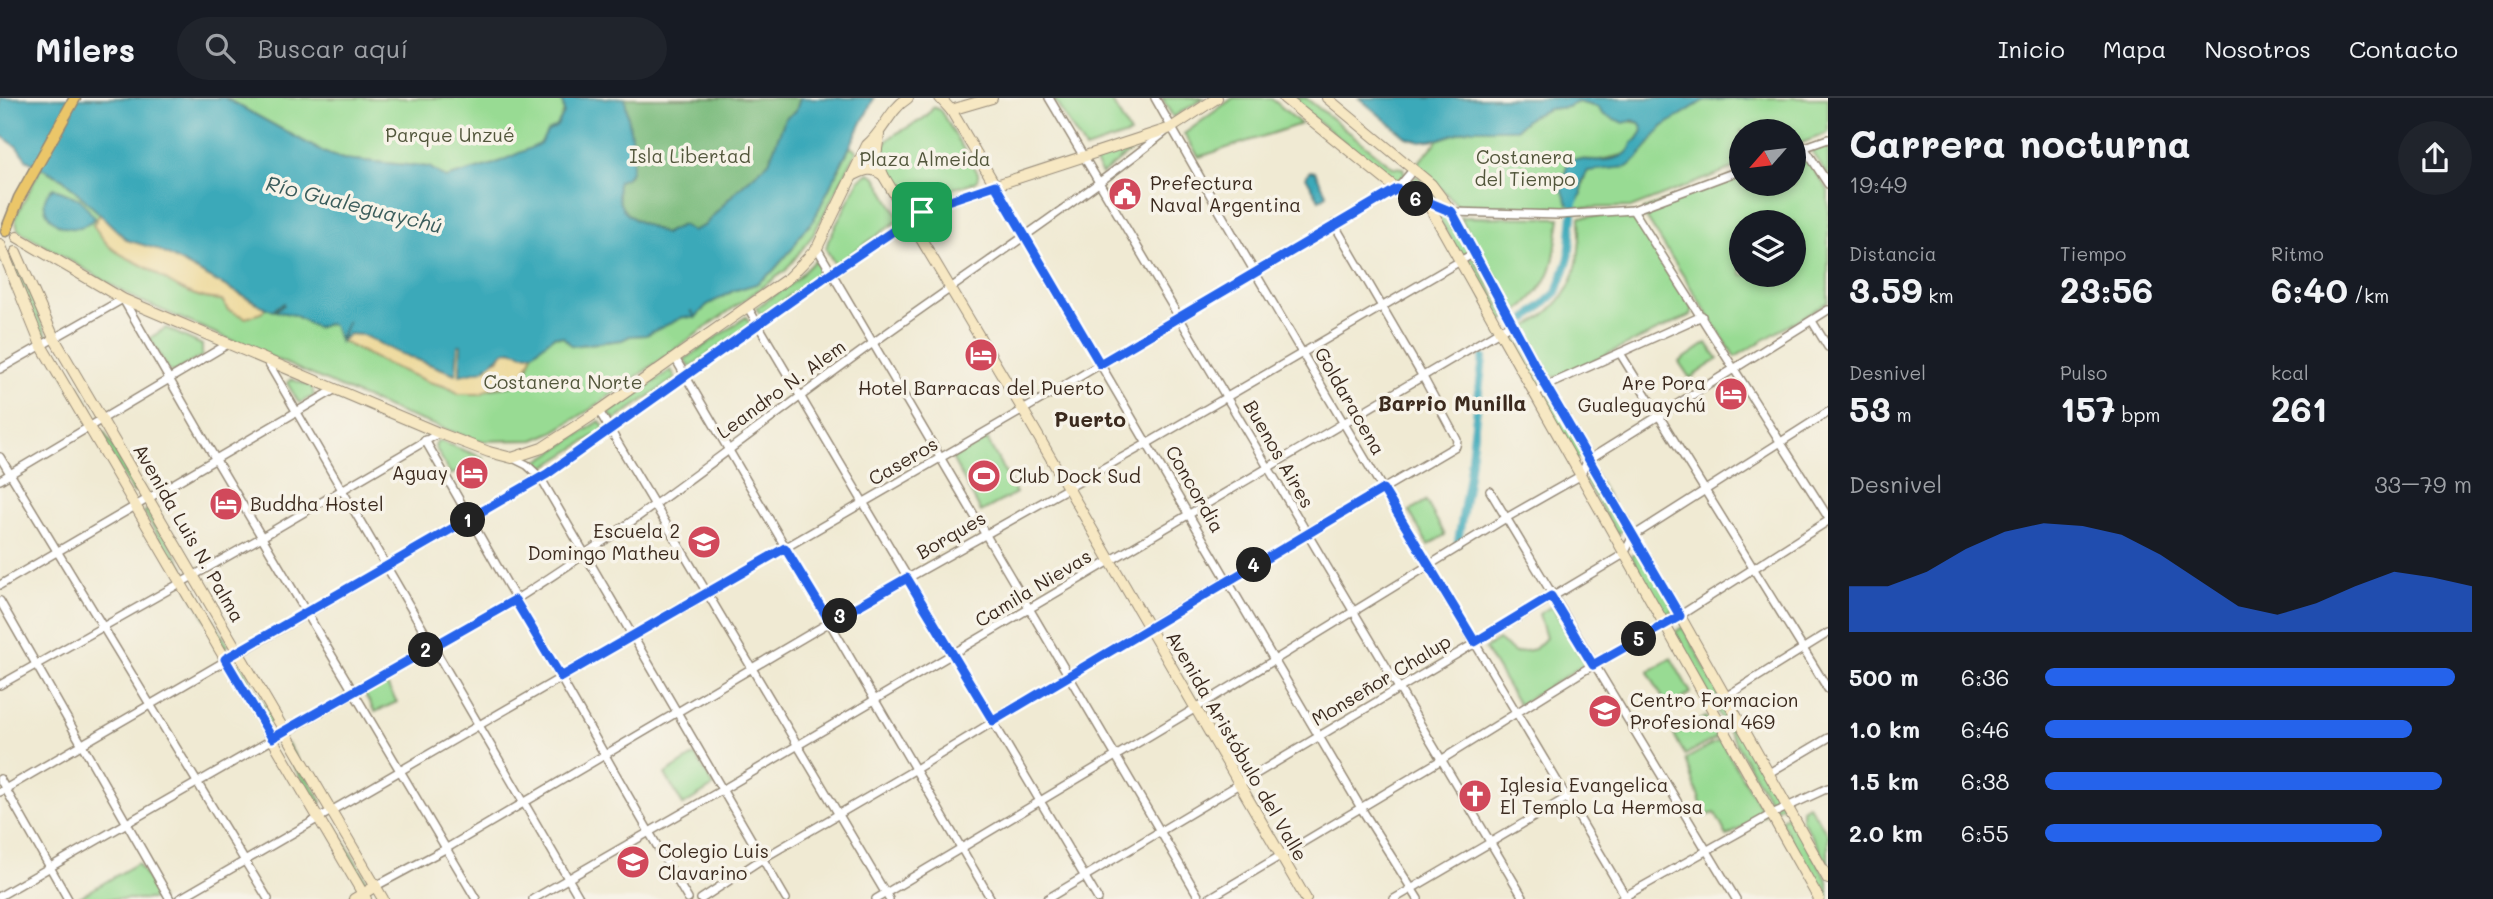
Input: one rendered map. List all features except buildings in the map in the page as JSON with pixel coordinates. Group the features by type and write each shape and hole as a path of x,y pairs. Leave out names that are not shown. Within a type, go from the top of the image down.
{"main road":[{"path":"75,98 2,232 10,232 39,252 123,299 439,433 489,453 512,458 542,448 599,411 787,279 817,248 867,145 879,135 890,114 908,98"},
{"name":"Concordia","path":"940,98 951,110 995,185"},
{"path":"951,110 992,98"},
{"name":"Leandro N. Alem","path":"1171,128 1217,98"},
{"path":"1284,98 1397,189 1452,212"},
{"path":"1327,98 1431,184 1452,212 1546,386 1680,616 1828,879"},
{"path":"910,220 941,203 1171,128"},
{"name":"Avenida Aristóbulo del Valle","path":"879,135 877,156 883,175 1023,410 1306,899"},
{"path":"852,176 869,168 883,175"},
{"path":"1428,204 1819,899"},
{"path":"7,251 19,244 18,237"},
{"path":"7,251 39,252"},
{"name":"Avenida Luis N. Palma","path":"7,251 54,338 383,899"},
{"name":"Avenida Luis N. Palma","path":"7,251 41,345 319,818 361,897"},
{"path":"361,897 376,886"}],"street":[{"name":"Buenos Aires","path":"1049,98 1524,899"},
{"name":"Goldaracena","path":"1155,98 1343,424 1568,797 1624,898"},
{"name":"Leandro N. Alem","path":"0,896 515,600 584,556 873,343 1100,183 1171,128"},
{"path":"1806,146 1828,139"},
{"path":"1806,150 1828,184"},
{"name":"Caseros","path":"179,899 1023,410 1397,189 1413,170"},
{"path":"1452,212 1559,215 1633,210 1729,174"},
{"name":"Concordia","path":"995,185 1361,808 1418,899"},
{"path":"1208,899 1441,760 1593,665 1680,616 1828,519 1633,210"},
{"path":"3,790 540,477 910,220"},
{"path":"701,899 762,859 916,769 1148,627 1455,446 1457,440 1423,377 1334,224"},
{"path":"817,248 1200,899"},
{"name":"Borques","path":"376,886 447,848 830,622 1148,443 1474,253"},
{"path":"0,369 123,299 476,899"},
{"path":"747,306 1098,899"},
{"path":"876,899 887,896 962,848 1580,476 1588,460 1828,310"},
{"path":"1535,394 1546,386 1702,316"},
{"path":"1812,321 1828,346"},
{"name":"Camila Nievas","path":"533,899 798,746 1513,323"},
{"path":"0,480 228,344"},
{"path":"1620,353 1828,689"},
{"path":"676,358 991,899"},
{"path":"267,360 580,899"},
{"path":"0,585 334,390"},
{"path":"599,411 887,896"},
{"path":"1625,554 1633,536 1828,412"},
{"path":"0,685 439,433"},
{"path":"425,440 561,677 603,756 688,899"},
{"path":"0,457 268,899"},
{"path":"512,458 527,465 540,477 786,899"},
{"path":"1490,491 1736,899"},
{"name":"Monseñor Chalup","path":"1047,899 1625,554"},
{"path":"0,601 170,899"},
{"path":"1711,706 1828,633"},
{"path":"1769,774 1828,738"},
{"path":"0,779 3,790 68,899"},
{"path":"1624,898 1772,814 1828,788"},
{"path":"1394,899 1568,797"}],"green space":[{"name":"Parque Unzué","path":"225,98 562,98 564,112 557,126 547,132 541,144 494,164 446,178 429,167 343,159 323,152"},
{"name":"Isla Libertad","path":"625,98 800,98 796,111 785,119 769,162 736,191 704,226 692,231 682,225 664,234 637,221 624,211 620,203 618,181 629,176 633,153"},
{"path":"1053,98 1110,98 1130,134 1085,149"},
{"path":"1162,98 1204,98 1173,117"},
{"path":"1233,98 1271,98 1301,124 1199,157 1184,134"},
{"path":"1288,98 1306,98 1393,167 1403,168 1405,175 1402,180 1394,181"},
{"name":"Costanera del Tiempo","path":"1828,98 1828,133 1806,141 1806,119 1729,119 1729,170 1633,207 1457,205 1417,164 1439,139 1470,129 1516,129 1531,116 1578,102 1597,107 1613,119 1640,123 1643,131 1627,154 1599,160 1574,159 1564,180 1568,204 1578,197 1588,171 1644,151 1662,127 1703,101"},
{"name":"Plaza Almeida","path":"933,107 940,110 978,173 978,178 975,182 910,201 892,178 883,159 883,148 897,133 927,116"},
{"path":"1828,141 1828,177 1811,150 1814,146"},
{"path":"1135,146 1102,174 1093,160"},
{"name":"Costanera Norte","path":"850,147 857,151 813,235 785,271 591,409 534,440 478,441 398,412 136,299 18,230 15,218 41,168 63,179 100,214 93,225 171,283 206,298 222,300 228,310 261,313 266,308 272,310 284,303 285,305 276,310 294,315 317,328 333,325 340,339 348,321 341,341 459,394 512,386 527,371 533,353 554,336 563,337 572,346 646,335 683,317 695,317 692,309 697,316 707,305 733,291 756,283 773,271 812,223"},
{"path":"1806,157 1828,190 1828,302 1735,357 1644,214 1644,209 1729,177 1729,196 1806,196"},
{"path":"869,173 876,177 900,219 838,263 834,263 826,249 828,241 859,180"},
{"path":"1417,176 1442,204 1402,188"},
{"path":"1434,211 1450,212 1470,251 1461,256"},
{"name":"Costanera del Tiempo","path":"1632,213 1693,308 1691,315 1558,377 1550,377 1545,373 1524,333 1525,328 1554,307 1571,282 1579,253 1580,217"},
{"name":"Costanera del Tiempo","path":"1460,217 1560,218 1550,272 1538,292 1514,315"},
{"path":"1473,257 1507,318 1498,323 1465,262"},
{"path":"16,258 47,336 42,339 11,260"},
{"path":"815,260 823,273 761,315 756,308 795,281"},
{"path":"746,317 751,325 690,367 684,360"},
{"path":"166,328 202,345 202,356 174,372 169,371 150,338"},
{"path":"1516,337 1544,384 1535,389 1509,341"},
{"path":"1707,343 1718,359 1690,378 1679,362"},
{"path":"58,353 92,410 87,413 53,355"},
{"path":"671,370 676,378 615,420 609,413"},
{"path":"291,379 312,387 314,396 299,403 287,383"},
{"path":"1548,393 1584,455 1575,460 1540,397"},
{"path":"600,421 605,429 542,469 537,462"},
{"path":"104,432 138,490 133,492 99,435"},
{"name":"Club Dock Sud","path":"987,439 1016,493 981,512 952,458"},
{"path":"437,441 484,458 451,475 435,447"},
{"path":"1595,475 1626,528 1617,534 1585,481"},
{"path":"1426,501 1445,535 1428,545 1409,511"},
{"path":"150,509 183,567 178,570 144,512"},
{"path":"1640,551 1675,609 1664,615 1631,556"},
{"path":"194,587 228,645 223,648 189,590"},
{"path":"1552,606 1585,664 1519,705 1485,649 1498,640 1515,653 1535,649 1546,638 1539,614"},
{"path":"1683,627 1720,695 1711,700 1675,632"},
{"path":"1671,658 1691,693 1668,707 1648,672"},
{"path":"240,663 274,721 269,724 235,666"},
{"path":"385,682 397,702 375,712 364,693"},
{"path":"1726,705 1784,805 1774,809 1717,711"},
{"path":"1706,717 1718,737 1685,755 1674,735"},
{"path":"1720,740 1765,815 1727,836 1715,813 1705,816 1686,759"},
{"path":"288,744 322,802 317,805 283,747"},
{"path":"695,755 714,786 683,805 665,774"},
{"path":"1808,805 1828,834 1828,865 1802,819 1802,809"},
{"path":"1790,814 1828,881 1828,899 1825,899 1780,820"},
{"path":"333,823 367,881 362,884 328,826"},
{"path":"138,863 160,899 78,899 78,898"}],"sand":[{"path":"100,214 127,240 157,249 266,308 261,313 246,318 228,310 222,300 194,295 176,286 108,245 93,225"},
{"path":"349,334 363,335 397,352 455,374 458,344 462,345 460,374 499,359 505,351 533,353 527,368 516,382 490,388 481,394 459,394 451,388 386,364 341,341"}],"water":[{"name":"Río Gualeguaychú","path":"0,98 225,98 323,152 343,159 429,167 446,178 494,164 540,144 547,132 557,126 564,113 562,98 625,98 632,161 628,176 618,181 620,203 624,211 637,221 664,234 682,225 692,231 704,226 736,191 769,162 785,119 796,111 800,98 874,98 812,223 773,271 756,284 733,291 707,305 696,317 691,310 695,318 683,317 646,335 572,346 563,337 554,336 533,353 505,351 483,370 460,375 461,345 458,345 456,374 397,352 363,335 349,334 341,341 348,321 339,340 333,325 317,328 294,315 275,311 284,303 272,310 266,308 157,249 127,240 63,179 28,161 16,146 0,135"},
{"path":"1359,98 1754,98 1703,101 1662,127 1637,159 1627,167 1588,171 1582,181 1582,194 1575,203 1568,204 1562,189 1567,165 1574,159 1608,160 1624,155 1643,131 1640,123 1633,120 1624,123 1604,115 1597,107 1578,102 1531,116 1516,129 1470,129 1439,139 1420,141 1406,137"},
{"path":"1310,171 1315,172 1327,195 1319,200 1306,177"},
{"path":"53,188 80,199 95,218 84,226 73,228 53,221 45,205 46,196"}],"waterway":[{"path":"1528,318 1557,292 1569,258 1575,192"},
{"path":"1458,542 1483,358"}],"place":[{"name":"Prefectura Naval Argentina","path":"1125,194"},
{"name":"Hotel Barracas del Puerto","path":"981,355"},
{"name":"Are Pora Gualeguaychú","path":"1731,394"},
{"name":"Aguay","path":"472,473"},
{"name":"Club Dock Sud","path":"984,476"},
{"name":"Buddha Hostel","path":"226,504"},
{"name":"Escuela 2 Domingo Matheu","path":"704,542"},
{"name":"Centro Formacion Profesional 469","path":"1605,711"},
{"name":"Iglesia Evangelica El Templo La Hermosa","path":"1475,796"},
{"name":"Colegio Luis Clavarino","path":"633,862"}],"district":[{"name":"Barrio Munilla","path":"1452,404"},
{"name":"Puerto","path":"1090,420"}],"route":[{"path":"995,185 1100,364 1397,189 1452,212 1546,386 1680,616 1593,665 1551,596 1475,642 1383,489 993,721 907,578 830,622 785,548 561,677 515,600 272,738 225,659 547,474 825,277 922,212 995,185"}]}
